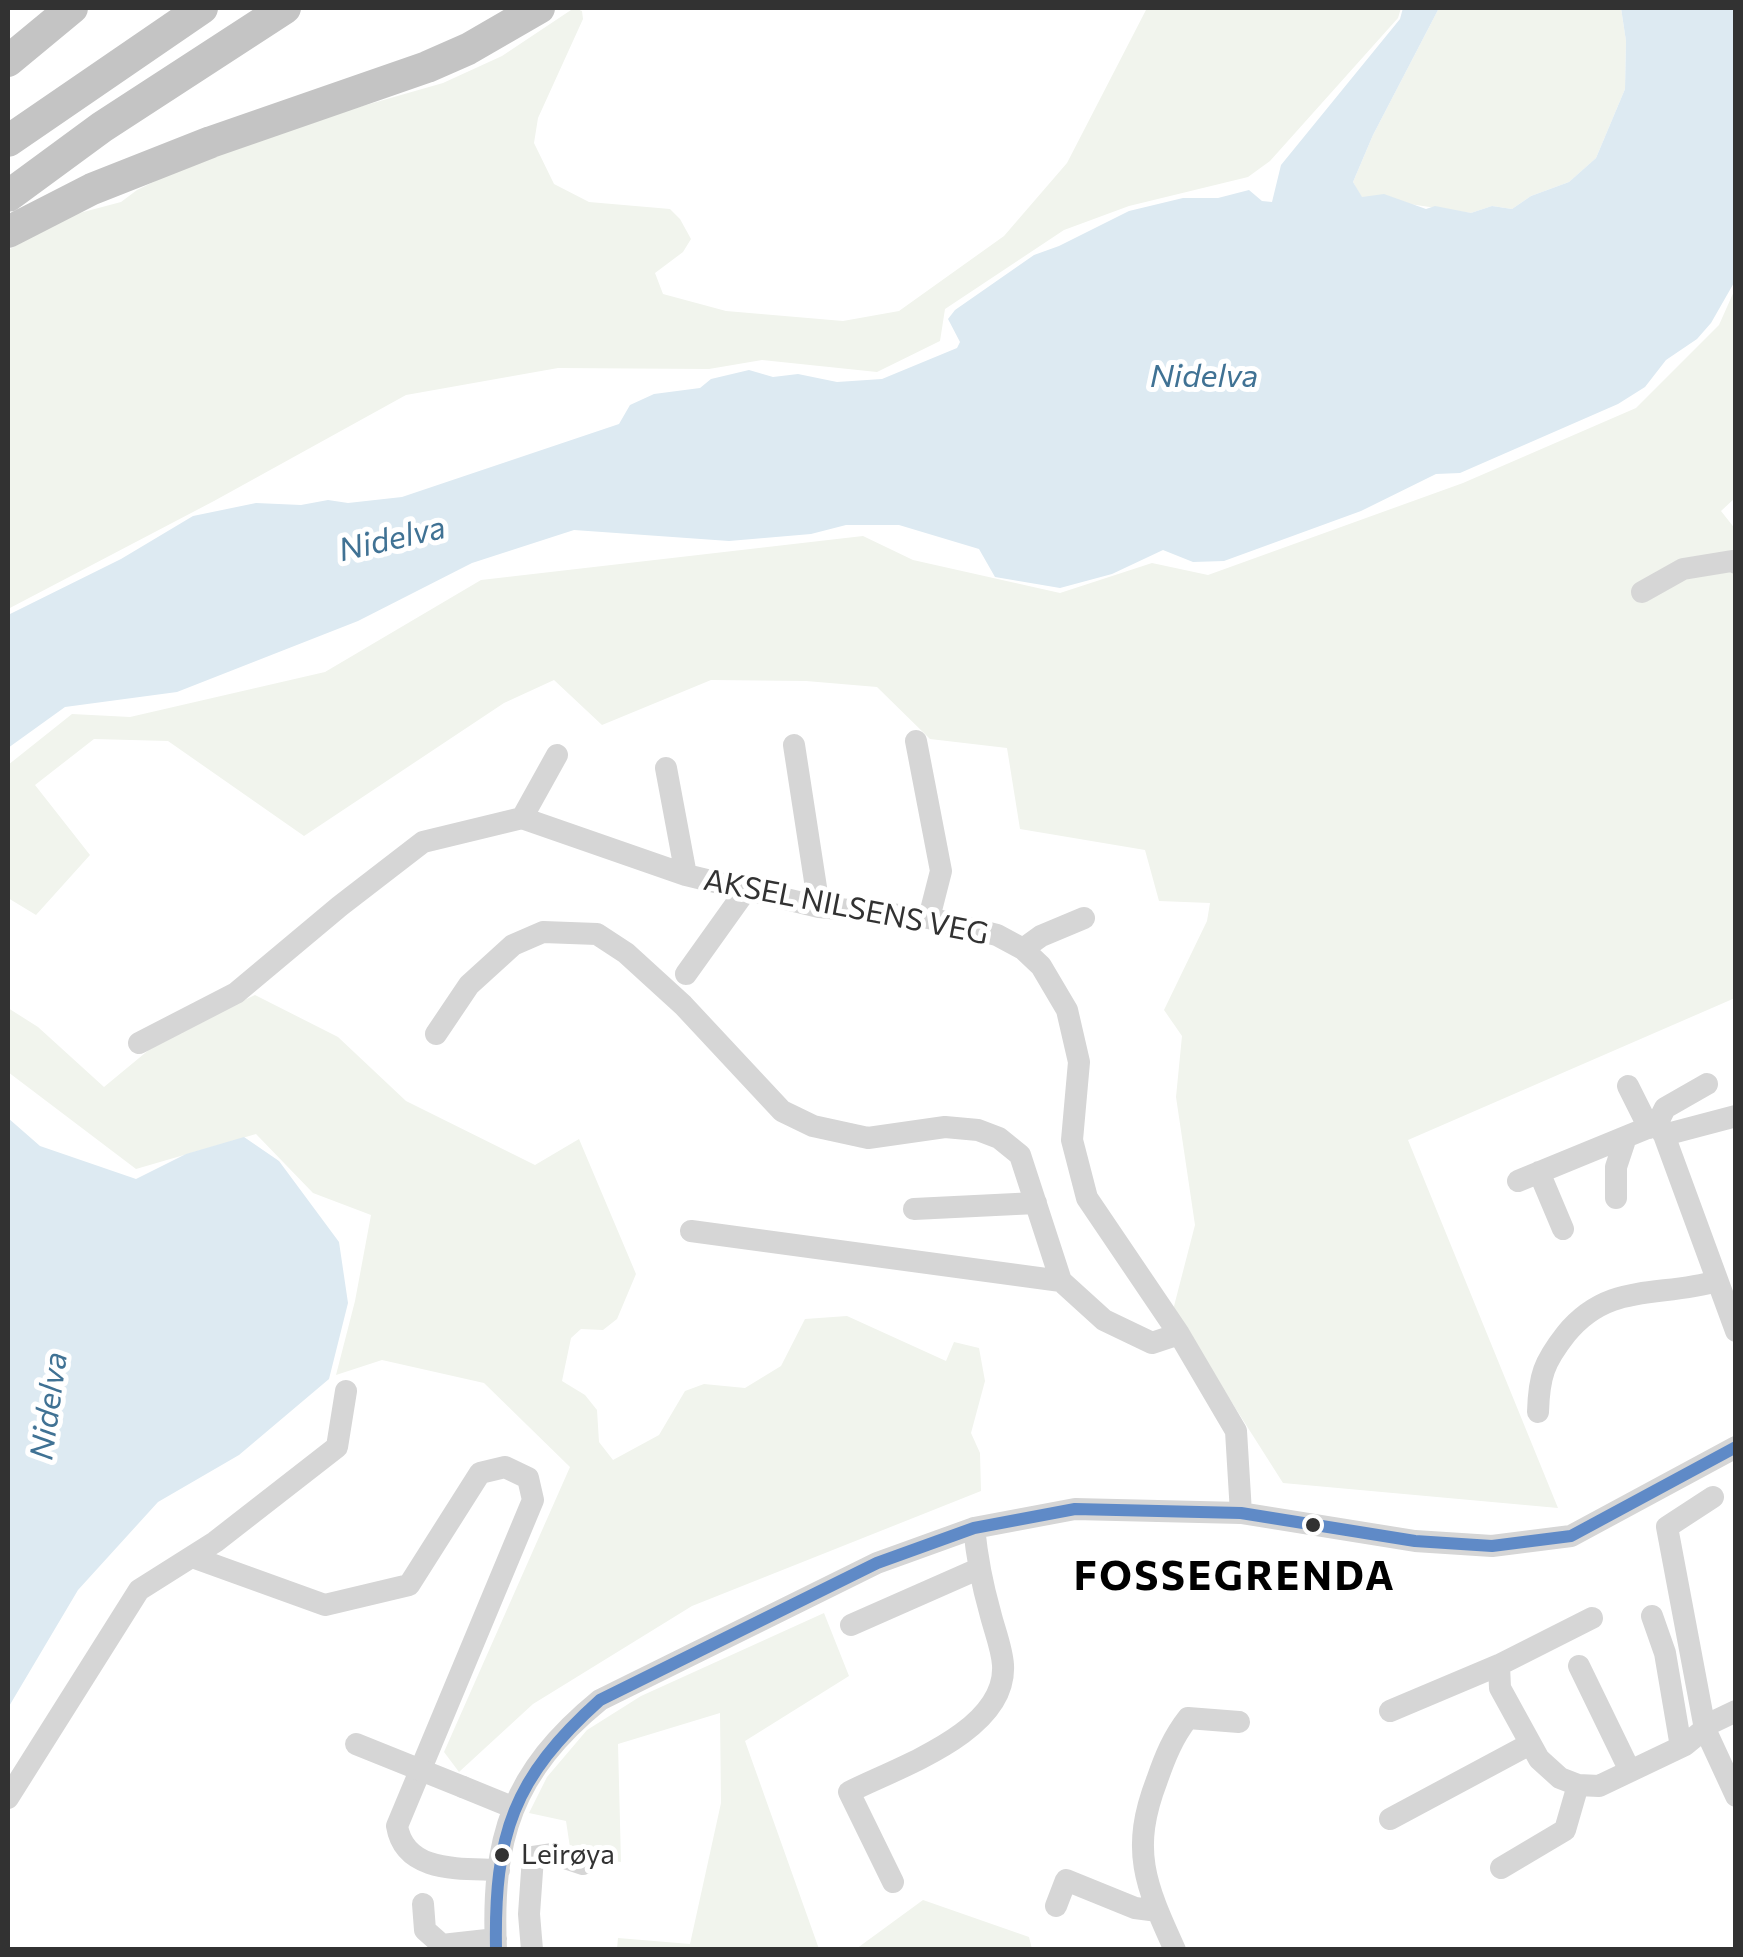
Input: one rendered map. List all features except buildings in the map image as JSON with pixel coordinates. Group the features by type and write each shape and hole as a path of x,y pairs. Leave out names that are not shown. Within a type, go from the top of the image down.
{"highway":[{"path":"8,61 72,8"},
{"path":"8,141 202,8"},
{"path":"8,196 102,127 285,8"},
{"path":"8,232 92,188 427,67 468,49 539,8"}],"street":[{"path":"1642,592 1683,570 1736,563"},
{"path":"916,740 941,871 929,918"},
{"path":"794,745 819,908"},
{"path":"139,1044 236,993 423,842 522,818 557,755"},
{"path":"666,768 686,875"},
{"name":"AKSEL NILSENS VEG","path":"522,818 686,875 819,908 929,918 997,935 1024,949 1041,966 1068,1010 1079,1062 1072,1140 1087,1198 1179,1334 1236,1432 1241,1513"},
{"path":"686,974 746,890"},
{"name":"AKSEL NILSENS VEG","path":"1024,949 1040,936 1084,918"},
{"path":"436,1034 470,986 514,945 543,932 597,934 626,954 683,1005 782,1111 814,1126 868,1138 946,1127 978,1130 999,1138 1020,1155 1061,1281 1104,1320 1152,1344 1179,1334"},
{"path":"1656,1129 1665,1108 1707,1084"},
{"path":"1628,1086 1656,1129 1722,1274 1736,1330"},
{"path":"1563,1229 1528,1177 1626,1137 1736,1116"},
{"path":"1616,1198 1616,1167 1626,1137"},
{"path":"914,1210 1036,1203"},
{"path":"691,1231 1061,1281"},
{"path":"1538,1412 1538,1377 1582,1314 1609,1300 1694,1288 1722,1274"},
{"path":"8,1798 139,1590 192,1557 337,1447 346,1391"},
{"path":"496,1935 499,1870 512,1806 534,1766 568,1726 600,1700 877,1563 974,1528 1075,1509 1241,1513 1415,1541 1492,1546 1572,1536 1735,1447"},
{"path":"192,1557 324,1605 342,1601 409,1584 480,1473 505,1467 528,1478 534,1500 397,1826 408,1850 426,1863 499,1870"},
{"path":"1714,1497 1667,1527 1705,1729 1736,1796"},
{"path":"893,1882 849,1792 968,1732 987,1713 1001,1686 1003,1664 978,1568 974,1528"},
{"path":"851,1625 978,1568"},
{"path":"1652,1616 1664,1653 1681,1748"},
{"path":"1390,1711 1499,1665 1592,1618"},
{"path":"1499,1665 1500,1688 1539,1759 1560,1778 1578,1786 1599,1786 1681,1748 1736,1711"},
{"path":"1579,1666 1630,1771"},
{"path":"1175,1950 1144,1871 1141,1831 1147,1804 1173,1737 1188,1718 1239,1722"},
{"path":"356,1744 512,1806"},
{"path":"1390,1819 1530,1744"},
{"path":"1501,1868 1565,1830 1578,1786"},
{"path":"532,1950 529,1914 533,1857 553,1854 583,1864"},
{"path":"1056,1906 1066,1880 1135,1908 1158,1911"},
{"path":"423,1904 425,1930 442,1944 496,1935 529,1914"}],"shaded area":[{"path":"574,8 582,11 583,19 538,118 534,143 554,184 589,202 670,209 680,219 691,239 683,252 655,273 663,294 726,311 843,321 899,311 1004,236 1067,163 1147,8 1401,8 1398,18 1270,161 1248,177 1129,206 1064,230 945,309 940,341 877,372 762,360 709,369 558,368 406,395 8,609 8,250 72,215 121,202 137,190 233,143 443,83 502,56"},
{"path":"1439,8 1621,8 1626,41 1625,89 1596,158 1569,182 1531,196 1512,209 1492,206 1471,213 1361,197 1353,182"},
{"path":"1735,289 1735,498 1721,511 1736,530 1735,998 1408,1140 1558,1508 1283,1483 1173,1310 1195,1225 1176,1097 1182,1036 1164,1010 1207,921 1210,903 1159,901 1145,850 1020,829 1007,748 930,739 877,687 806,681 711,680 602,725 554,680 504,703 304,836 168,741 94,739 35,785 90,855 36,915 8,898 8,765 72,714 130,717 325,672 481,580 863,536 913,560 1060,593 1152,563 1208,575 1463,483 1636,408 1719,325"},
{"path":"255,995 338,1037 406,1101 535,1165 579,1139 636,1274 617,1319 603,1330 581,1329 571,1338 562,1381 585,1395 597,1410 599,1442 613,1460 659,1435 685,1391 704,1384 745,1388 781,1366 805,1319 847,1316 946,1361 954,1342 979,1348 985,1381 971,1433 980,1453 981,1491 692,1606 533,1704 459,1772 444,1752 570,1467 484,1383 382,1360 336,1375 371,1215 313,1193 256,1134 136,1169 8,1072 8,1008 38,1027 104,1087 162,1039"},
{"path":"824,1613 849,1676 745,1741 819,1949 617,1949 618,1938 690,1944 721,1803 720,1713 618,1744 621,1862 571,1854 566,1821 529,1813 547,1777 587,1730 641,1696"},
{"path":"923,1900 1029,1937 1032,1949 856,1949"}],"water":[{"name":"Nidelva","path":"1403,8 1439,8 1353,182 1362,197 1384,194 1426,209 1435,206 1471,213 1492,206 1512,209 1531,196 1569,182 1596,158 1625,89 1626,41 1621,8 1735,8 1735,281 1697,339 1666,360 1645,387 1618,404 1460,473 1436,474 1361,511 1224,561 1193,562 1163,550 1112,574 1060,588 995,577 979,549 899,525 846,525 811,534 729,541 574,530 472,563 358,621 177,692 65,707 8,748 8,615 121,559 193,516 256,503 301,505 402,497 619,424 630,405 654,394 700,388 711,379 749,370 773,377 798,374 837,382 882,379 957,348 960,342 948,319 955,310 1034,255 1129,211 1183,198 1218,198 1249,190 1262,201 1272,202 1281,165 1400,19"},
{"name":"Nidelva","path":"8,1118 40,1146 136,1179 186,1154 244,1137 279,1161 339,1242 348,1303 329,1379 239,1455 158,1502 78,1590 8,1708"}],"transit line":[{"path":"496,1950 496,1909 505,1840 528,1783 570,1728 600,1700 877,1563 974,1528 1075,1509 1241,1513 1415,1541 1492,1546 1571,1536 1736,1447"}],"place":[{"name":"Leirøya","path":"502,1855"}],"district":[{"name":"FOSSEGRENDA","path":"1235,1577"}]}
